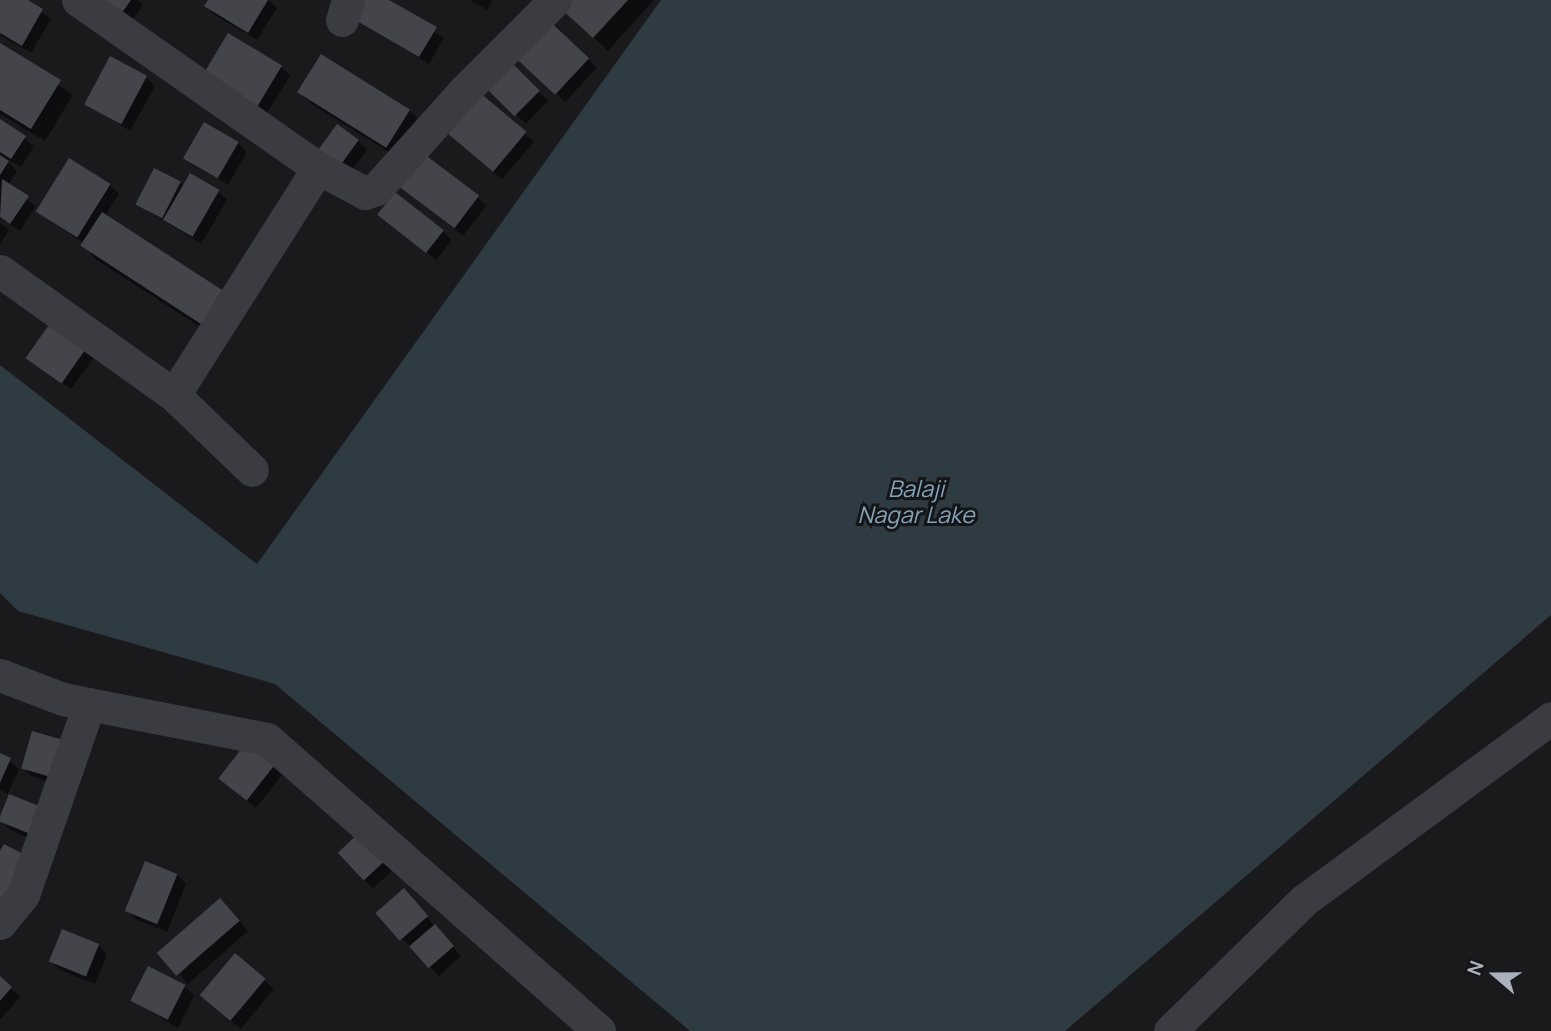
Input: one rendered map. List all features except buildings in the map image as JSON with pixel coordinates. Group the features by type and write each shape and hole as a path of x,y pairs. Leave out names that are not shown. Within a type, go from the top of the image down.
{"street":[{"path":"78,0 318,168 351,189 365,193 376,189 464,91 555,0"},
{"path":"174,395 318,168"},
{"path":"0,271 174,395 251,470"},
{"path":"0,675 89,704 267,739 599,1031"},
{"path":"0,923 23,895 89,704"},
{"path":"1170,1031 1303,901 1551,718"}],"water":[{"name":"Balaji Nagar Lake","path":"661,0 1551,0 1551,615 1065,1031 690,1031 275,684 18,611 0,593 0,365 257,564"}]}
